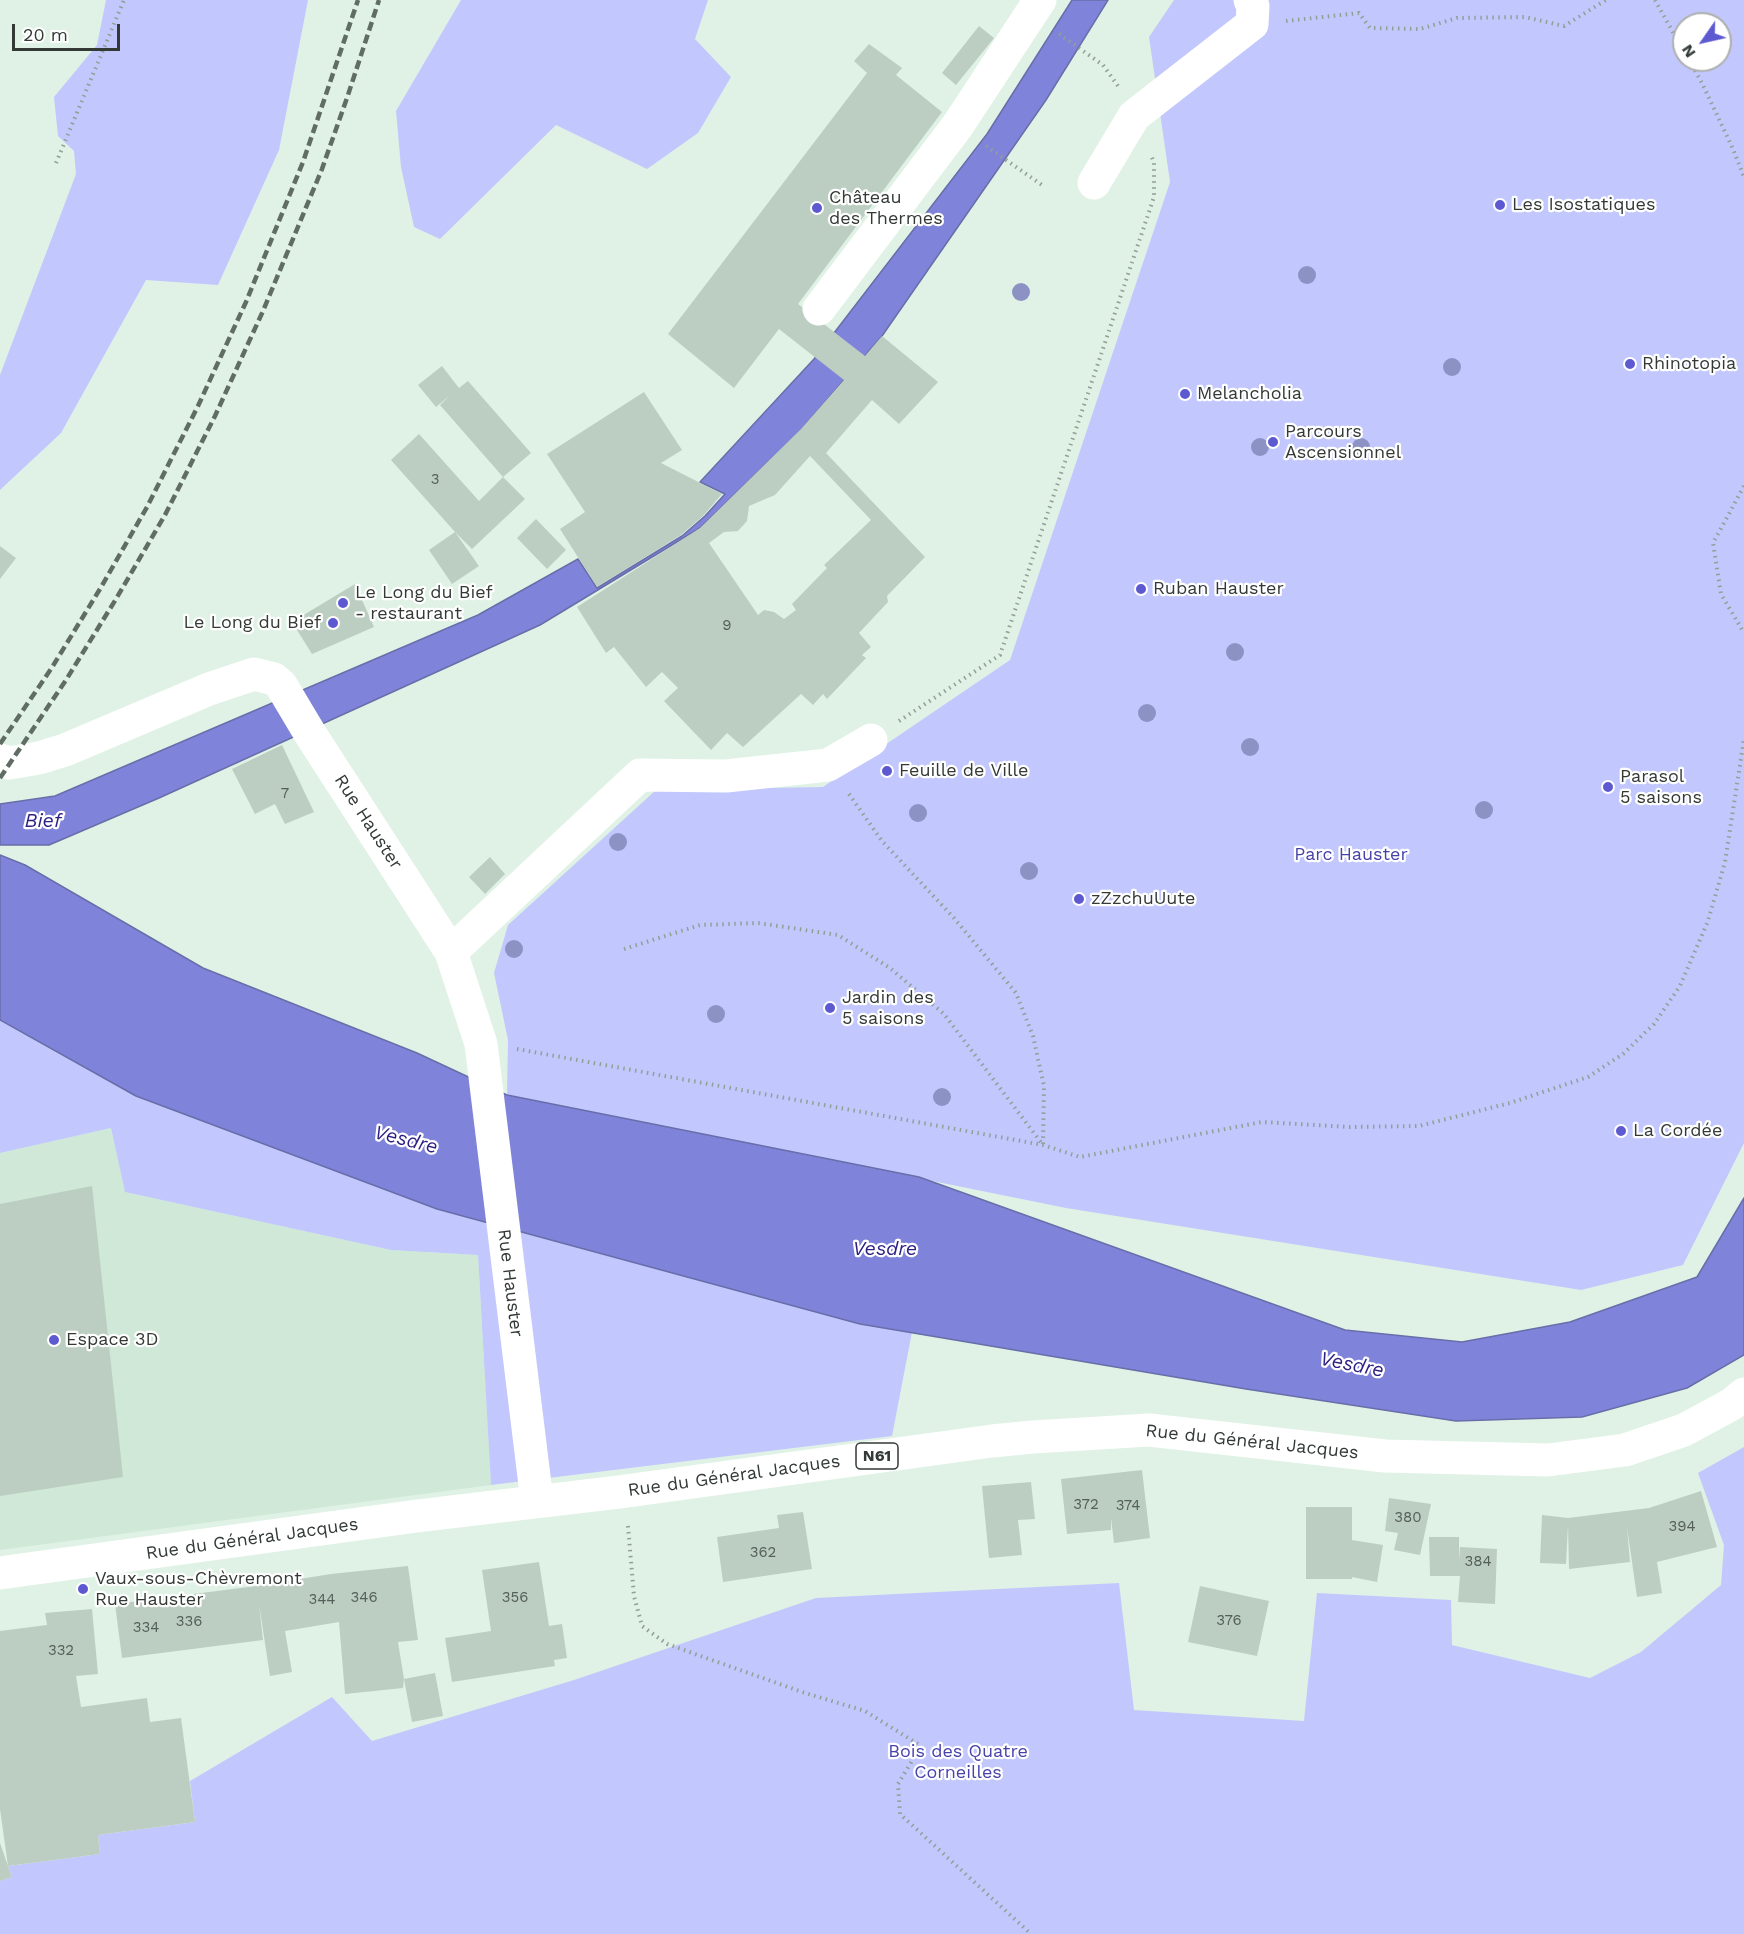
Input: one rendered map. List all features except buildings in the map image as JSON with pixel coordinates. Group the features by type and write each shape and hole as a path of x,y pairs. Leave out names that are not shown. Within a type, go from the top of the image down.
{"main road":[{"path":"819,309 958,125 1040,0"},
{"path":"1094,183 1134,116 1251,12"},
{"name":"Rue Hauster","path":"0,760 9,762 39,758 65,750 209,689 254,674 274,679 286,693 451,952 482,1055 537,1501"},
{"path":"451,952 640,775 726,776 828,765 871,740"},
{"name":"Rue du Général Jacques","path":"0,1573 992,1441 1149,1430 1385,1456 1548,1460 1625,1450 1684,1430 1732,1404 1744,1394"}],"path":[{"path":"56,163 124,0"},
{"path":"1251,12 1359,13 1370,28 1420,29 1457,18 1526,17 1564,26 1606,0"},
{"path":"1655,0 1672,30"},
{"path":"871,740 1000,655 1154,197 1154,163 1120,88 1103,65 1057,33"},
{"path":"1695,72 1733,149 1744,177"},
{"path":"1008,161 1042,185"},
{"path":"1744,486 1713,543 1721,594 1744,633"},
{"path":"482,1055 536,1052 1043,1145 1080,1157 1262,1122 1350,1127 1419,1126 1510,1103 1588,1077 1623,1054 1654,1024 1680,986 1708,921 1725,862 1744,739"},
{"path":"828,765 882,841 954,918 1016,993 1034,1036 1044,1086 1043,1145"},
{"path":"624,950 700,925 758,923 838,935 890,968 944,1014 1043,1145"},
{"path":"619,1492 628,1521 634,1596 642,1626 667,1644 802,1692 865,1711 921,1746 898,1784 900,1815 1031,1934"}],"shaded area":[{"path":"111,1128 125,1192 391,1250 478,1255 491,1485 0,1550 0,1153"}],"green space":[{"path":"106,0 308,0 279,150 218,285 146,280 61,433 0,490 0,375 76,174 74,151 58,136 54,97 97,45"},
{"path":"461,0 708,0 695,39 731,77 698,133 647,169 556,125 440,239 414,227 401,167 396,111"},
{"name":"Parc Hauster","path":"1174,0 1744,0 1744,1143 1683,1265 1581,1290 1066,1208 507,1095 508,1040 494,973 508,925 656,790 823,787 1010,660 1170,182 1149,37"},
{"path":"0,1020 136,1096 437,1209 860,1324 912,1332 892,1436 491,1485 478,1255 391,1250 125,1192 111,1128 0,1153"},
{"name":"Bois des Quatre Corneilles","path":"1744,1447 1744,1934 0,1934 0,1881 12,1877 8,1866 100,1854 98,1835 195,1822 190,1781 332,1697 372,1741 574,1680 816,1598 1119,1583 1134,1710 1304,1721 1317,1593 1451,1600 1452,1645 1590,1678 1641,1652 1721,1585 1724,1545 1698,1473"}],"water":[{"name":"Bief","path":"1072,0 1108,0 1046,100 882,336 801,430 700,528 540,625 159,798 49,845 0,845 0,804 55,796 478,615 578,559 597,588 682,536 725,494 700,482 814,359 987,134"},
{"name":"Vesdre","path":"0,855 25,865 203,968 417,1053 507,1095 919,1177 1345,1330 1462,1342 1570,1322 1697,1277 1744,1198 1744,1355 1687,1388 1582,1417 1456,1421 1246,1389 860,1324 437,1209 136,1096 0,1020"}],"railway":[{"path":"0,744 51,669 100,589 147,507 198,406 246,302 303,162 358,0"},
{"path":"0,778 66,680 116,599 165,515 215,416 263,311 322,169 379,0"}],"place":[{"name":"Les Isostatiques","path":"1500,205"},
{"name":"Château des Thermes","path":"817,208"},
{"name":"Rhinotopia","path":"1630,364"},
{"name":"Melancholia","path":"1185,394"},
{"name":"Parcours Ascensionnel","path":"1273,442"},
{"name":"Ruban Hauster","path":"1141,589"},
{"name":"Le Long du Bief - restaurant","path":"343,603"},
{"name":"Le Long du Bief","path":"333,623"},
{"name":"Feuille de Ville","path":"887,771"},
{"name":"Parasol 5 saisons","path":"1608,787"},
{"name":"zZzchuUute","path":"1079,899"},
{"name":"Jardin des 5 saisons","path":"830,1008"},
{"name":"La Cordée","path":"1621,1131"},
{"name":"Espace 3D","path":"54,1340"},
{"name":"Vaux-sous-Chèvremont Rue Hauster","path":"83,1589"}]}
